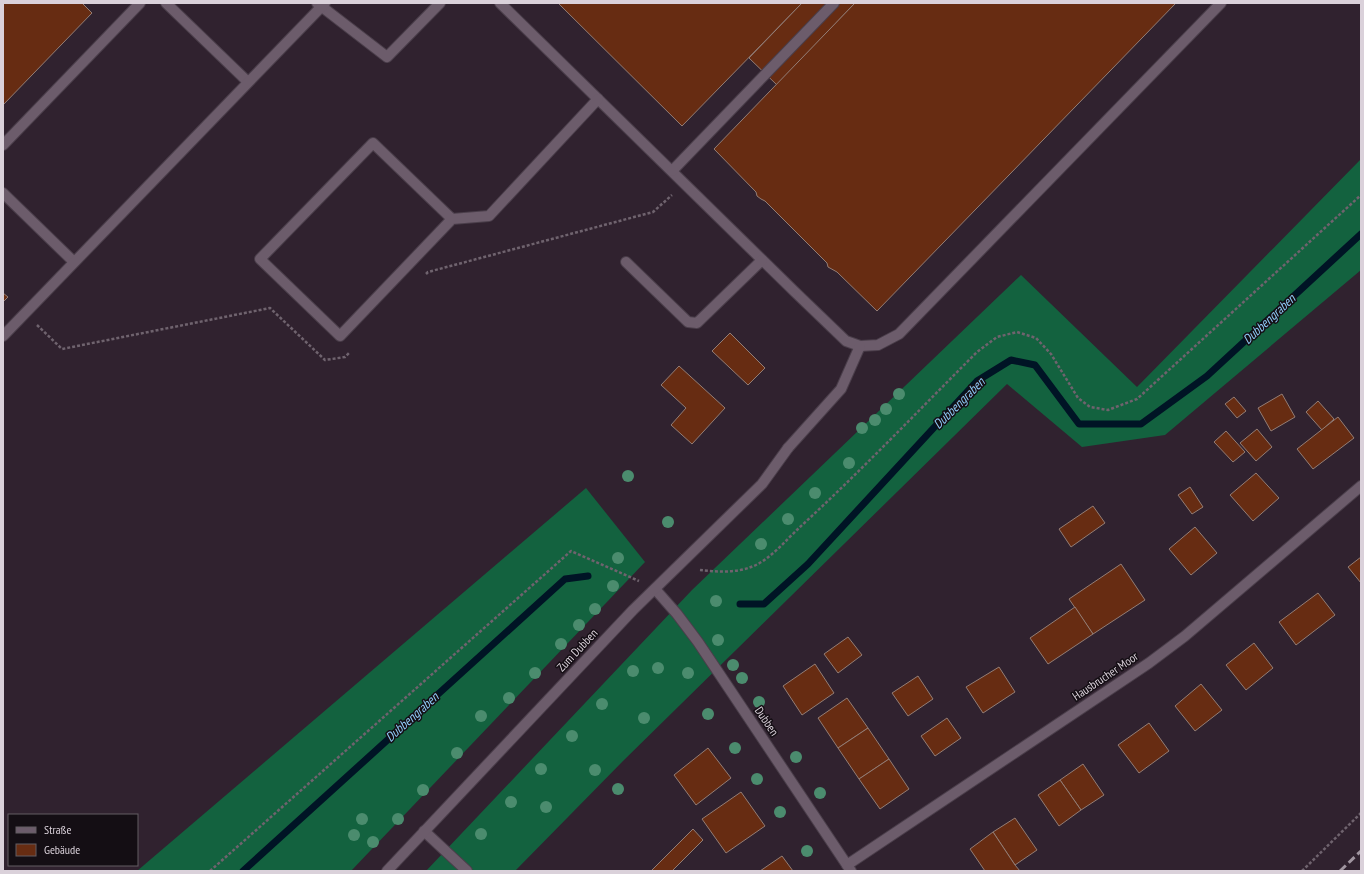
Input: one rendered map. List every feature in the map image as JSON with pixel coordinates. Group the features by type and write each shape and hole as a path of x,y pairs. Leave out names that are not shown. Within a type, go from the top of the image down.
{"street":[{"path":"3,145 140,3"},
{"path":"166,3 248,82"},
{"path":"3,336 248,82 321,4 387,57 440,3"},
{"path":"500,3 846,341 860,346 878,345 899,334 1221,3"},
{"path":"672,171 834,3"},
{"path":"452,219 373,143 260,259 340,336 452,219 489,216 598,99"},
{"path":"3,193 74,262"},
{"path":"626,262 688,322 697,323 762,260"},
{"name":"Zum Dubben","path":"386,871 619,624 762,484 788,448 841,389 860,346"},
{"name":"Hausbrucher Moor","path":"849,868 1185,636 1361,486"},
{"name":"Dubben","path":"655,589 677,614 698,642 849,868"},
{"path":"424,831 467,871"}],"path":[{"path":"678,567 724,572 751,567 765,559 815,513 977,352 996,337 1017,332 1036,338 1051,354 1078,398 1090,407 1108,410 1136,400 1361,195"},
{"path":"210,871 571,551 655,589"},
{"path":"1302,871 1361,813"}],"green space":[{"path":"1361,159 1361,270 1165,435 1082,447 1007,384 623,761 515,871 426,871 692,590 1021,275 1137,387"},
{"path":"586,488 645,562 351,871 137,871"}],"building":[{"path":"3,3 82,3 92,13 3,105"},
{"path":"558,3 802,3 682,126"},
{"path":"802,3 855,3 777,85 749,58"},
{"path":"855,3 1176,3 877,311 837,272 828,267 827,263 765,201 757,196 756,192 714,149"},
{"path":"3,293 8,297 3,302"},
{"path":"730,333 765,368 748,385 712,351"},
{"path":"679,366 725,408 692,444 671,425 686,408 661,385"},
{"path":"1282,394 1295,417 1271,431 1258,408"},
{"path":"1234,397 1246,411 1237,418 1225,404"},
{"path":"1318,401 1334,419 1322,430 1306,412"},
{"path":"1338,417 1354,438 1313,469 1297,449"},
{"path":"1257,429 1272,447 1256,461 1240,443"},
{"path":"1226,431 1245,452 1233,462 1214,442"},
{"path":"1256,473 1279,498 1253,521 1230,495"},
{"path":"1190,487 1203,507 1192,514 1178,495"},
{"path":"1093,506 1105,523 1071,547 1059,529"},
{"path":"1195,527 1217,553 1191,575 1169,549"},
{"path":"1361,557 1361,583 1348,567"},
{"path":"1121,564 1145,600 1093,634 1069,599"},
{"path":"1318,593 1335,615 1296,645 1279,622"},
{"path":"1075,607 1093,634 1048,664 1030,638"},
{"path":"848,637 862,655 838,673 824,654"},
{"path":"1254,643 1273,668 1246,690 1226,665"},
{"path":"815,664 834,693 802,715 783,686"},
{"path":"999,667 1015,692 983,713 966,687"},
{"path":"918,676 933,699 908,716 892,693"},
{"path":"1201,684 1222,710 1195,731 1175,706"},
{"path":"847,698 868,728 838,748 818,718"},
{"path":"947,718 961,738 935,756 921,736"},
{"path":"1149,723 1169,751 1139,773 1118,745"},
{"path":"868,728 889,759 859,779 838,748"},
{"path":"708,748 731,778 696,805 674,775"},
{"path":"889,759 909,789 880,809 859,779"},
{"path":"1083,764 1104,795 1081,810 1060,780"},
{"path":"1060,780 1081,810 1059,826 1038,795"},
{"path":"741,792 765,826 726,853 702,819"},
{"path":"1015,818 1037,850 1015,865 993,832"},
{"path":"693,829 703,840 672,871 653,871 652,870"},
{"path":"993,832 1020,871 985,871 970,849"},
{"path":"782,856 793,871 760,871"}],"waterway":[{"name":"Dubbengraben","path":"740,604 764,604 808,564 977,381 1011,360 1035,365 1079,424 1141,424 1207,376 1361,234"},
{"name":"Dubbengraben","path":"243,871 565,579 588,576"}],"railway":[{"path":"1340,871 1361,851"}]}
